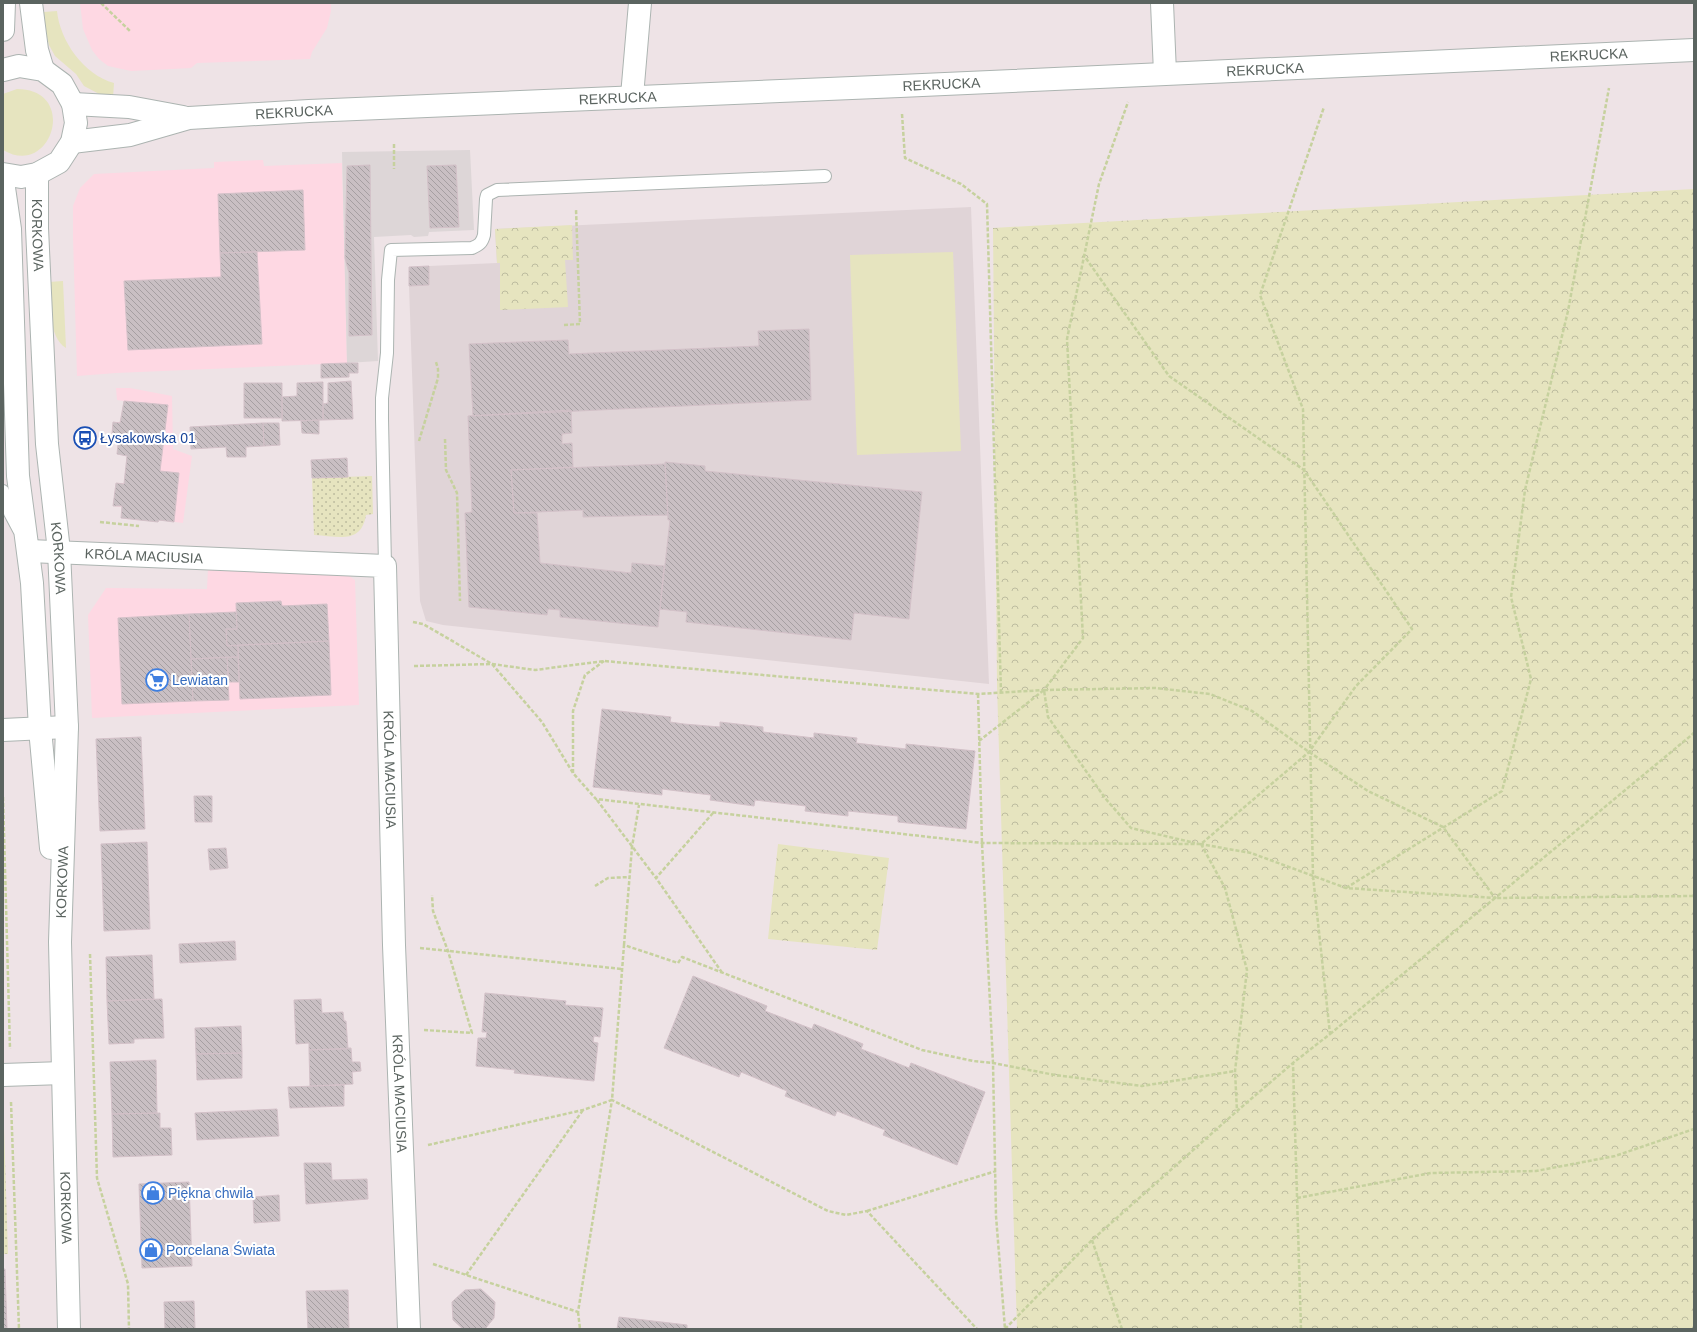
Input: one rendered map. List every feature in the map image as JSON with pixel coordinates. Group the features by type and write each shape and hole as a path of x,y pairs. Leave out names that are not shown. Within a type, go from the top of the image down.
{"street":[{"path":"3,30 4,3"},
{"path":"31,3 37,50 43,70"},
{"path":"632,96 640,3"},
{"path":"1162,3 1165,73"},
{"name":"REKRUCKA","path":"72,142 130,135 189,118 310,111 1694,50"},
{"path":"3,70 19,66 43,70 62,84 73,104 76,123 72,142 59,162 37,174 20,177 3,174"},
{"name":"REKRUCKA","path":"73,104 129,108 189,118"},
{"name":"KORKOWA","path":"37,174 37,228 47,444 59,551 67,727 60,942 70,1329"},
{"name":"KORKOWA","path":"3,181 10,229 18,476 32,583 40,729 60,942"},
{"name":"KRÓLA MACIUSIA","path":"29,551 59,551 385,566 394,945 408,1329"},
{"path":"3,730 67,727"},
{"path":"3,1075 63,1073"}],"lane":[{"path":"385,566 382,398 388,353 388,280 391,250 472,248 478,245 482,241 484,235 487,195 497,190 826,176"},
{"path":"3,287 11,267"},
{"path":"3,491 10,513 29,551"}],"path":[{"path":"101,3 130,31"},
{"path":"979,741 1044,690 1083,638 1067,339 1099,184 1137,74"},
{"path":"1346,888 1502,791 1532,679 1511,597 1525,490 1568,311 1609,88"},
{"path":"1324,107 1260,295 1303,409 1309,752 1313,876 1330,1034"},
{"path":"902,120 906,158 961,184 987,204 1001,693"},
{"path":"394,144 394,169"},
{"path":"564,325 580,324 576,225"},
{"path":"596,800 982,843 1201,844 1309,752 1356,686 1412,629 1304,470 1169,376 1085,257"},
{"path":"419,440 438,378 436,362"},
{"path":"445,438 446,470 457,493 460,601"},
{"path":"409,621 423,624 492,664 542,722 573,773 596,800 656,878 723,974"},
{"path":"388,667 492,664 535,670 604,661 978,694 1044,690 1156,688 1210,694 1252,711 1309,752 1368,791 1443,827 1495,898"},
{"path":"573,773 573,711 585,675 604,661"},
{"path":"1044,690 1048,717 1105,798 1131,828 1201,844 1251,853 1346,888 1495,898 1694,896"},
{"path":"978,694 982,843 993,1063 996,1216 1004,1329 1092,1240 1237,1111 1293,1063 1694,733"},
{"path":"3,797 5,863"},
{"path":"580,1329 578,1312 612,1100 632,846 639,804"},
{"path":"656,878 713,813"},
{"path":"1201,844 1225,888 1247,970 1235,1071 1237,1111"},
{"path":"596,886 608,878 630,877"},
{"path":"420,1029 472,1033 448,950 433,911 432,895"},
{"path":"624,945 678,963 682,957 922,1050 973,1061 993,1063 1055,1075 1142,1086 1235,1071"},
{"path":"418,948 622,969"},
{"path":"1293,1063 1301,1329"},
{"path":"422,1146 583,1110 612,1100 828,1211 846,1215 867,1211 996,1171"},
{"path":"466,1275 583,1110"},
{"path":"1297,1198 1431,1173 1536,1171 1615,1156 1694,1129"},
{"path":"96,1161 97,1178 128,1284 129,1329"},
{"path":"867,1211 977,1329"},
{"path":"1092,1240 1122,1329"},
{"path":"431,1264 578,1312"}],"shaded area":[{"path":"80,3 331,3 331,11 327,28 312,52 310,59 197,63 191,68 131,71 108,66 99,59 92,50 83,29"},
{"path":"470,150 474,230 429,232 428,236 414,237 411,235 374,237 378,361 347,363 342,152"},
{"path":"263,160 264,166 342,163 347,363 77,376 73,206 80,188 94,174 214,168 214,162"},
{"path":"971,207 989,684 443,625 426,621 420,601 409,286 429,285 429,266 497,263 495,229"},
{"path":"116,388 130,388 172,396 173,449 192,456 183,523 121,518 122,507 113,506 116,483 124,483 127,456 117,454 119,435 112,434 113,422 120,422 124,401 117,400"},
{"path":"208,569 349,576 355,580 359,705 92,718 88,615 106,588 207,589"}],"green space":[{"path":"57,11 59,22 68,45 75,55 93,73 114,83 113,98 103,96 84,86 76,74 55,56 49,45 46,33 44,12"},
{"path":"17,89 36,93 48,103 53,116 52,130 45,143 35,153 20,156 3,150 3,94"},
{"path":"1694,189 1694,1329 1017,1329 997,686 993,228"},
{"path":"572,225 573,260 565,260 568,307 500,310 500,263 497,263 495,229"},
{"path":"953,252 961,451 857,455 850,255"},
{"path":"63,281 66,348 60,343 53,327 49,282"},
{"path":"372,476 373,514 366,515 363,525 359,531 354,535 347,537 314,535 312,478"},
{"path":"778,844 889,858 877,950 768,939"},
{"path":"3,1095 8,1254 3,1254"}],"building":[{"path":"370,165 372,335 349,336 349,273 345,258 347,166"},
{"path":"456,165 459,227 430,228 427,166"},
{"path":"303,190 305,250 220,253 218,194"},
{"path":"257,252 262,344 128,350 124,281 221,277 220,253"},
{"path":"429,266 429,285 409,286 409,267"},
{"path":"809,329 811,400 473,416 469,344 568,340 569,354 759,346 758,331"},
{"path":"358,363 358,373 349,373 349,377 321,378 321,364"},
{"path":"351,381 353,419 323,420 323,404 328,403 328,383"},
{"path":"323,382 323,420 282,421 282,397 297,396 297,383"},
{"path":"244,383 282,383 282,418 244,418"},
{"path":"124,401 168,405 160,471 179,473 174,522 159,520 158,522 121,518 122,506 113,506 116,483 124,484 127,456 117,454 119,435 112,434 113,422 120,423"},
{"path":"571,410 572,433 562,434 562,444 572,443 573,467 511,470 514,513 537,513 540,563 631,573 632,563 664,566 658,627 560,617 560,610 548,609 547,615 469,607 465,513 472,512 468,416"},
{"path":"319,420 319,434 302,433 301,421"},
{"path":"263,423 279,423 280,445 264,446"},
{"path":"263,423 264,446 246,447 246,457 227,457 226,447 191,449 190,427"},
{"path":"347,458 348,477 312,478 311,460"},
{"path":"665,462 705,466 705,471 922,492 909,619 854,613 851,640 686,622 687,612 660,609 670,520 668,520"},
{"path":"665,464 668,515 583,517 583,510 514,513 511,470"},
{"path":"281,601 282,606 327,604 329,641 227,646 226,629 237,629 236,603"},
{"path":"236,612 237,629 226,629 227,646 238,645 238,657 191,659 189,614"},
{"name":"Lewiatan","path":"189,614 193,701 122,704 118,618"},
{"path":"329,641 331,695 240,699 238,645"},
{"path":"227,657 238,657 239,682 229,682"},
{"path":"227,657 229,700 193,701 191,659"},
{"path":"602,709 671,717 670,722 684,724 720,727 720,722 763,727 763,732 814,738 814,733 857,738 856,743 906,749 906,744 975,751 966,829 898,822 898,816 848,811 848,816 805,811 806,806 755,800 754,806 710,800 711,795 662,789 662,795 593,787"},
{"path":"141,737 145,829 100,831 96,739"},
{"path":"194,796 212,796 212,822 195,822"},
{"path":"147,842 150,929 104,931 101,844"},
{"path":"226,848 228,868 210,870 208,849"},
{"path":"235,941 236,960 180,963 179,944"},
{"path":"152,955 154,999 107,1001 106,957"},
{"path":"693,976 767,1006 765,1011 812,1029 814,1024 863,1044 861,1049 909,1068 911,1063 985,1092 957,1165 883,1135 885,1130 837,1111 835,1116 785,1096 787,1091 741,1072 739,1077 664,1048"},
{"path":"485,993 566,1001 565,1005 603,1008 600,1037 594,1036 593,1042 598,1043 594,1081 514,1073 515,1070 476,1066 478,1038 486,1038 487,1032 482,1032"},
{"path":"162,999 164,1038 134,1039 134,1043 109,1044 107,1001"},
{"path":"321,999 322,1013 343,1012 344,1021 346,1021 348,1049 309,1050 309,1043 296,1044 294,1000"},
{"path":"241,1026 242,1053 196,1054 195,1028"},
{"path":"351,1048 352,1062 360,1062 361,1071 352,1072 353,1084 310,1086 309,1050"},
{"path":"242,1053 242,1078 197,1080 196,1054"},
{"path":"156,1060 157,1113 112,1114 110,1062"},
{"path":"344,1085 344,1106 290,1108 288,1087"},
{"path":"277,1109 279,1136 197,1140 195,1113"},
{"path":"160,1113 160,1128 171,1128 172,1155 113,1157 112,1114"},
{"path":"304,1163 331,1163 332,1180 367,1179 368,1199 306,1204"},
{"path":"189,1182 192,1266 142,1268 139,1184"},
{"path":"279,1195 280,1221 254,1223 253,1197"},
{"path":"3,1269 5,1269 6,1300 3,1300"},
{"path":"481,1289 495,1302 494,1318 485,1329 463,1329 453,1320 452,1302 465,1290"},
{"path":"348,1290 349,1329 308,1329 306,1291"},
{"path":"3,1300 6,1300 7,1329 3,1329"},
{"path":"194,1301 195,1329 165,1329 164,1302"},
{"path":"619,1317 687,1325 687,1329 617,1329"}],"place":[{"name":"Łysakowska 01","path":"85,438"},
{"name":"Lewiatan","path":"157,680"},
{"name":"Piękna chwila","path":"153,1193"},
{"name":"Porcelana Świata","path":"151,1250"}]}
